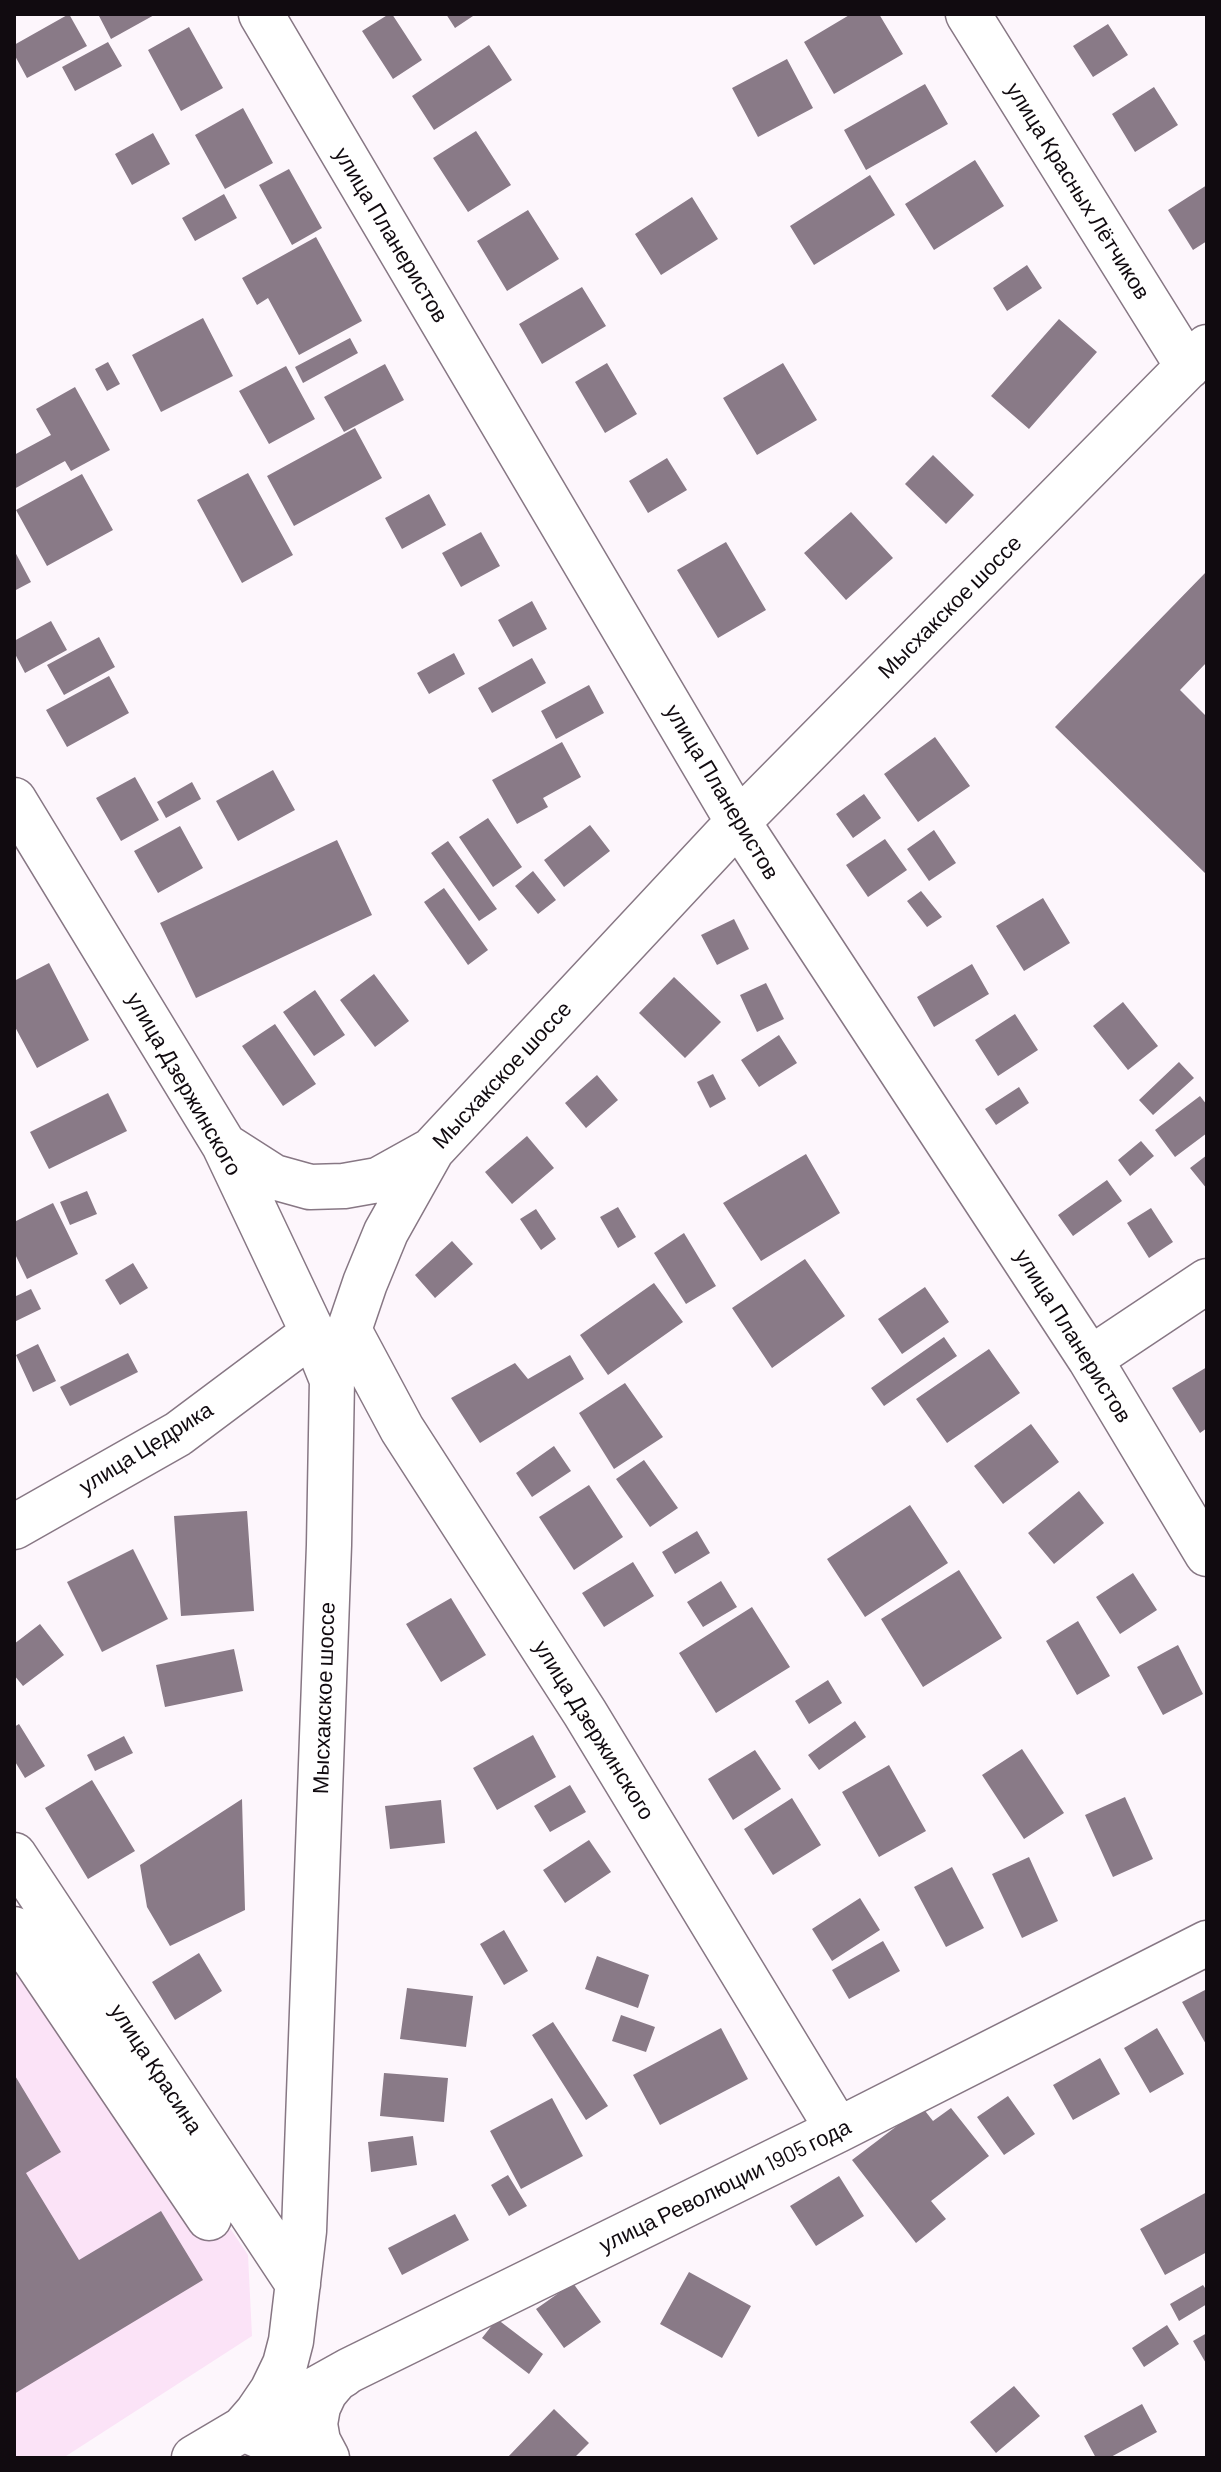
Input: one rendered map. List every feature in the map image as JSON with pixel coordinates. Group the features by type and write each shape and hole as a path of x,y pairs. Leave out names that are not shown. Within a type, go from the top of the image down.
{"street":[{"name":"улица Планеристов","path":"261,14 738,822 1090,1359 1207,1554"},
{"name":"улица Красных Лётчиков","path":"968,14 1197,357"},
{"name":"Мысхакское шоссе","path":"331,1331 365,1283 386,1232 432,1150 738,822 1197,357"},
{"name":"улица Дзержинского","path":"14,800 224,1145 331,1331 402,1429 585,1713 838,2130"},
{"path":"224,1145 274,1177 310,1187 344,1186 378,1180 432,1150"},
{"path":"1090,1359 1207,1281"},
{"name":"улица Дзержинского","path":"331,1331 332,1380"},
{"name":"улица Цедрика","path":"14,1527 178,1434 331,1331"},
{"name":"Мысхакское шоссе","path":"250,2421 272,2391 285,2364 291,2341 304,2231 329,1545 332,1380"},
{"name":"улица Красина","path":"14,1855 298,2284"},
{"path":"14,1929 209,2218"},
{"name":"улица Революции 1905 года","path":"194,2458 250,2421 350,2370 838,2130 1207,1943"},
{"path":"327,2458 318,2441 315,2424 318,2407 336,2379 350,2370"},
{"path":"250,2421 312,2458"}],"shaded area":[{"path":"14,1906 248,2255 252,2336 63,2458 14,2458"}],"building":[{"path":"69,14 87,46 27,78 14,54 14,45"},
{"path":"98,14 156,14 111,39"},
{"path":"392,14 422,60 393,79 362,31"},
{"path":"446,14 476,14 455,28"},
{"path":"851,14 879,14 903,54 834,94 804,42"},
{"path":"1108,24 1128,55 1093,77 1073,46"},
{"path":"189,27 223,88 181,111 148,50"},
{"path":"108,42 122,66 75,91 62,67"},
{"path":"489,45 512,80 434,130 412,96"},
{"path":"787,59 813,108 758,137 732,88"},
{"path":"925,84 948,124 866,170 844,130"},
{"path":"1154,87 1178,125 1135,152 1112,114"},
{"path":"243,108 273,163 225,189 195,135"},
{"path":"476,131 511,185 468,212 433,158"},
{"path":"153,133 170,164 132,185 115,154"},
{"path":"975,160 1004,206 934,250 905,204"},
{"path":"289,169 322,228 292,245 259,185"},
{"path":"870,175 895,215 814,265 790,226"},
{"path":"1207,185 1207,241 1193,250 1168,210"},
{"path":"224,194 237,218 195,241 182,218"},
{"path":"692,197 718,239 661,275 635,234"},
{"path":"528,210 559,259 507,291 477,241"},
{"path":"316,237 362,321 299,355 268,298 257,305 242,278"},
{"path":"1027,265 1042,288 1007,311 993,288"},
{"path":"582,287 606,326 542,364 519,324"},
{"path":"203,318 233,376 161,412 132,355"},
{"path":"1059,319 1097,352 1029,429 991,396"},
{"path":"350,338 358,353 303,383 295,367"},
{"path":"108,362 120,384 107,391 95,369"},
{"path":"607,363 637,414 605,433 575,382"},
{"path":"783,363 817,420 757,455 723,398"},
{"path":"385,364 404,400 344,432 324,397"},
{"path":"286,366 315,419 269,444 239,391"},
{"path":"75,387 110,450 71,471 65,461 14,489 14,455 51,435 36,409"},
{"path":"355,428 382,478 294,526 267,476"},
{"path":"933,455 974,495 946,524 905,484"},
{"path":"667,458 687,490 648,513 629,481"},
{"path":"248,473 293,555 242,583 197,500"},
{"path":"82,474 113,530 47,566 16,510"},
{"path":"429,494 446,525 402,549 385,518"},
{"path":"851,512 893,558 846,600 804,553"},
{"path":"481,532 500,566 461,587 442,553"},
{"path":"726,542 766,610 718,638 677,570"},
{"path":"14,550 31,582 14,591"},
{"path":"1207,571 1207,662 1180,690 1207,717 1207,875 1055,727"},
{"path":"532,601 547,629 513,647 498,620"},
{"path":"51,621 67,650 25,673 14,652 14,641"},
{"path":"99,637 115,667 64,695 47,665"},
{"path":"454,653 465,674 429,694 417,673"},
{"path":"532,658 546,683 492,713 478,688"},
{"path":"109,676 129,713 67,747 46,710"},
{"path":"589,685 604,713 556,739 541,711"},
{"path":"935,737 970,786 918,822 884,774"},
{"path":"562,742 581,777 543,798 548,807 517,824 492,780"},
{"path":"273,770 295,810 238,841 216,801"},
{"path":"135,777 159,820 121,841 96,798"},
{"path":"192,782 201,799 166,818 157,802"},
{"path":"864,794 881,818 853,838 836,814"},
{"path":"488,818 522,867 493,887 459,837"},
{"path":"590,825 610,851 564,887 544,860"},
{"path":"180,826 203,868 158,893 134,851"},
{"path":"934,830 956,863 929,881 907,849"},
{"path":"885,839 907,870 868,897 846,865"},
{"path":"337,840 372,915 196,998 160,923"},
{"path":"448,841 497,909 479,921 431,853"},
{"path":"533,871 556,900 538,914 515,886"},
{"path":"444,888 488,950 468,965 424,902"},
{"path":"921,891 942,917 927,927 907,901"},
{"path":"1043,898 1070,943 1024,971 996,926"},
{"path":"734,919 749,949 717,965 701,935"},
{"path":"49,963 89,1040 37,1068 14,1025 14,981"},
{"path":"972,964 989,994 934,1027 917,997"},
{"path":"374,974 409,1021 375,1047 340,1000"},
{"path":"674,977 721,1022 685,1058 639,1013"},
{"path":"766,983 784,1019 757,1032 740,995"},
{"path":"315,990 345,1035 314,1056 283,1012"},
{"path":"1123,1002 1158,1046 1128,1070 1093,1026"},
{"path":"1015,1014 1038,1050 998,1076 975,1040"},
{"path":"275,1024 316,1084 283,1106 242,1046"},
{"path":"779,1035 797,1063 759,1087 741,1060"},
{"path":"1179,1062 1194,1078 1153,1115 1139,1100"},
{"path":"713,1074 726,1099 710,1108 697,1082"},
{"path":"597,1075 618,1100 586,1128 565,1103"},
{"path":"1019,1087 1029,1103 996,1125 985,1109"},
{"path":"108,1093 127,1131 49,1169 30,1132"},
{"path":"1200,1096 1207,1105 1207,1133 1175,1157 1155,1130"},
{"path":"527,1136 554,1168 512,1204 485,1172"},
{"path":"1141,1141 1154,1156 1130,1176 1118,1160"},
{"path":"806,1154 840,1213 761,1261 723,1203"},
{"path":"1207,1155 1207,1189 1190,1168"},
{"path":"1107,1180 1122,1201 1073,1236 1058,1215"},
{"path":"87,1191 97,1214 70,1225 60,1202"},
{"path":"53,1203 78,1254 27,1279 14,1252 14,1222"},
{"path":"618,1207 636,1237 618,1248 600,1217"},
{"path":"1151,1208 1173,1242 1149,1258 1127,1223"},
{"path":"536,1209 556,1239 541,1250 520,1219"},
{"path":"684,1233 716,1286 686,1304 654,1253"},
{"path":"452,1241 473,1264 435,1298 415,1275"},
{"path":"805,1259 845,1316 772,1368 732,1308"},
{"path":"133,1263 148,1288 120,1305 105,1280"},
{"path":"654,1283 683,1322 608,1375 580,1335"},
{"path":"925,1287 949,1322 902,1354 878,1319"},
{"path":"31,1289 41,1309 14,1322 14,1297"},
{"path":"944,1337 957,1356 884,1406 871,1388"},
{"path":"38,1344 56,1381 33,1392 16,1355"},
{"path":"989,1349 1020,1393 947,1443 916,1399"},
{"path":"128,1353 138,1372 70,1406 60,1387"},
{"path":"570,1355 584,1379 480,1443 451,1398 515,1363 528,1379"},
{"path":"1207,1367 1207,1428 1200,1433 1172,1388"},
{"path":"625,1383 663,1437 614,1469 579,1413"},
{"path":"1031,1424 1059,1462 1003,1504 974,1466"},
{"path":"554,1446 571,1471 532,1497 516,1473"},
{"path":"644,1460 678,1508 650,1527 616,1479"},
{"path":"589,1485 623,1537 574,1570 539,1517"},
{"path":"1079,1491 1104,1523 1054,1564 1028,1533"},
{"path":"910,1505 948,1563 865,1617 827,1559"},
{"path":"247,1511 254,1611 181,1616 174,1516"},
{"path":"697,1531 710,1553 675,1574 662,1552"},
{"path":"133,1549 168,1619 102,1652 67,1582"},
{"path":"633,1562 654,1596 604,1627 582,1593"},
{"path":"959,1570 1002,1638 923,1687 881,1619"},
{"path":"1133,1573 1157,1610 1120,1634 1096,1597"},
{"path":"721,1581 737,1607 703,1627 687,1602"},
{"path":"451,1598 486,1655 441,1682 406,1624"},
{"path":"752,1607 790,1667 716,1713 679,1653"},
{"path":"1078,1621 1110,1676 1077,1695 1046,1641"},
{"path":"40,1624 64,1655 23,1686 14,1675 14,1644"},
{"path":"1178,1645 1203,1694 1163,1715 1137,1667"},
{"path":"234,1649 243,1691 165,1707 156,1665"},
{"path":"828,1680 842,1703 809,1724 795,1701"},
{"path":"855,1721 866,1737 819,1770 808,1755"},
{"path":"19,1724 45,1766 25,1778 14,1760 14,1727"},
{"path":"533,1735 556,1777 497,1810 473,1768"},
{"path":"124,1736 133,1753 95,1771 87,1755"},
{"path":"1022,1749 1064,1813 1024,1839 982,1775"},
{"path":"755,1750 781,1789 733,1820 708,1779"},
{"path":"889,1765 926,1831 879,1857 842,1792"},
{"path":"92,1780 135,1851 88,1879 45,1808"},
{"path":"570,1785 586,1812 550,1832 534,1806"},
{"path":"1125,1797 1153,1859 1113,1877 1085,1815"},
{"path":"792,1798 821,1845 773,1875 744,1829"},
{"path":"242,1799 245,1910 170,1946 147,1907 140,1865"},
{"path":"441,1800 445,1843 390,1849 385,1806"},
{"path":"589,1840 611,1872 565,1903 543,1870"},
{"path":"1029,1857 1058,1921 1022,1938 992,1874"},
{"path":"952,1867 984,1928 946,1947 914,1887"},
{"path":"860,1898 880,1930 832,1961 812,1929"},
{"path":"504,1930 528,1971 504,1985 480,1944"},
{"path":"883,1941 900,1971 849,1999 832,1970"},
{"path":"199,1953 222,1991 175,2020 152,1982"},
{"path":"597,1956 649,1975 638,2008 585,1989"},
{"path":"407,1988 473,1996 466,2047 400,2039"},
{"path":"1205,1990 1207,1993 1207,2046 1182,2002"},
{"path":"621,2015 655,2027 646,2052 612,2041"},
{"path":"553,2022 608,2106 586,2120 532,2035"},
{"path":"721,2028 748,2079 660,2125 633,2075"},
{"path":"1157,2028 1184,2074 1150,2093 1124,2048"},
{"path":"1100,2058 1120,2094 1073,2120 1053,2085"},
{"path":"384,2073 448,2078 444,2122 380,2116"},
{"path":"14,2074 61,2152 26,2173 79,2260 161,2211 203,2280 14,2394"},
{"path":"1008,2096 1035,2134 1004,2155 977,2117"},
{"path":"552,2098 583,2156 521,2189 490,2131"},
{"path":"922,2107 933,2121 951,2108 989,2156 931,2201 946,2219 916,2243 852,2160"},
{"path":"413,2136 417,2165 371,2172 368,2142"},
{"path":"508,2175 527,2206 509,2216 491,2185"},
{"path":"839,2176 864,2216 816,2246 790,2206"},
{"path":"1207,2192 1207,2252 1165,2275 1140,2229"},
{"path":"455,2214 469,2240 402,2275 388,2248"},
{"path":"689,2272 751,2306 722,2358 660,2324"},
{"path":"573,2283 601,2322 564,2348 536,2309"},
{"path":"1203,2285 1207,2291 1207,2304 1179,2321 1170,2304"},
{"path":"497,2319 543,2354 529,2374 482,2338"},
{"path":"1167,2325 1179,2344 1144,2367 1132,2348"},
{"path":"1207,2333 1207,2365 1193,2341"},
{"path":"1014,2386 1040,2416 996,2453 970,2422"},
{"path":"1142,2404 1157,2432 1109,2458 1096,2458 1084,2436"},
{"path":"554,2409 589,2443 574,2458 507,2458"}]}
